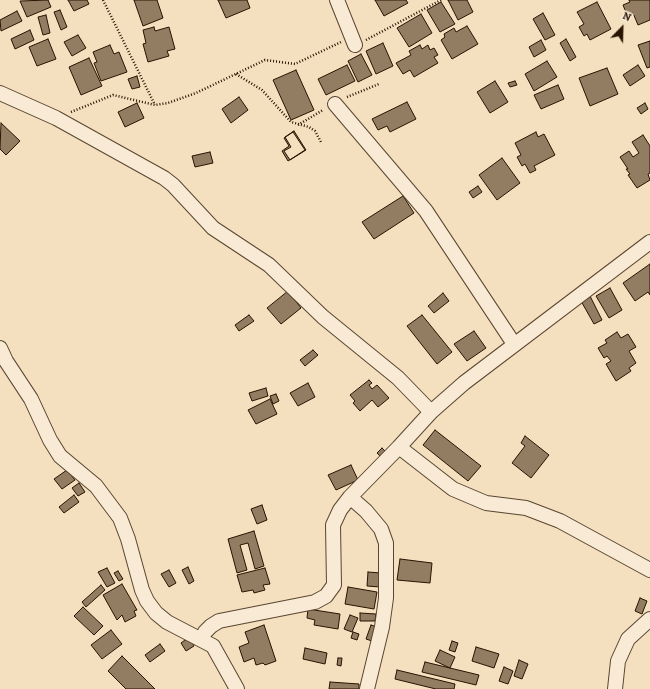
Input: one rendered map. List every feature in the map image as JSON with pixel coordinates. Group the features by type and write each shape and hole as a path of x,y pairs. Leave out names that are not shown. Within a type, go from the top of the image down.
{"street":[{"path":"337,0 354,41"},
{"path":"0,93 56,118 164,178 173,185 213,228 269,265 323,318 398,378 431,412"},
{"path":"335,104 426,211 514,344"},
{"path":"202,639 205,632 211,626 219,622 315,602 326,596 334,585 333,525 340,510 350,497 431,412 514,344 546,322 650,242"},
{"path":"0,348 6,361 31,399 50,440 60,456 96,486 120,518 128,539 142,590 147,601 156,613 167,622 213,646 237,689"},
{"path":"399,447 452,489 486,503 526,508 560,521 650,570"},
{"path":"350,497 366,511 381,529 386,543 387,563 384,612 367,689"},
{"path":"615,689 618,662 628,639 650,619"}],"path":[{"path":"103,0 155,105"},
{"path":"56,118 113,95 155,105 181,99 265,60 295,64 354,41 441,0"},
{"path":"235,74 262,90 291,122 309,127 315,131 321,142"}],"building":[{"path":"48,0 51,7 27,17 20,1"},
{"path":"68,0 87,0 89,4 74,11"},
{"path":"134,0 157,0 163,18 143,26"},
{"path":"218,0 247,0 250,8 226,18"},
{"path":"375,0 406,0 408,3 384,16"},
{"path":"448,0 467,0 473,12 458,20"},
{"path":"629,0 650,0 650,20 638,25 633,13 627,15 623,5 630,2"},
{"path":"441,2 455,24 440,32 427,10"},
{"path":"597,2 611,29 590,40 587,34 584,36 579,27 584,24 577,12"},
{"path":"60,10 67,27 61,30 54,12"},
{"path":"17,11 22,21 1,31 0,20"},
{"path":"543,13 555,35 545,40 533,19"},
{"path":"421,14 432,33 409,47 397,28"},
{"path":"46,15 50,33 43,35 38,17"},
{"path":"467,26 478,44 452,59 441,40 445,37 444,34 454,28 456,32"},
{"path":"154,27 155,31 169,27 175,49 167,51 169,56 148,62 143,44 146,43 143,30"},
{"path":"30,30 34,40 15,49 11,39"},
{"path":"78,35 86,48 72,56 64,42"},
{"path":"48,39 56,59 37,66 29,47"},
{"path":"566,39 576,57 570,61 560,43"},
{"path":"541,40 546,50 534,57 529,47"},
{"path":"650,41 650,67 647,68 638,45"},
{"path":"383,43 393,66 376,74 366,51"},
{"path":"110,45 114,54 119,52 127,72 101,81 94,63 97,62 93,52"},
{"path":"420,45 422,49 428,45 430,50 434,48 438,55 434,57 438,63 414,77 410,70 403,74 396,63 411,55 409,51"},
{"path":"361,54 372,75 358,82 348,61"},
{"path":"89,58 102,86 81,95 69,67"},
{"path":"547,61 557,77 534,91 525,74"},
{"path":"347,65 355,81 326,95 318,79"},
{"path":"638,65 645,76 630,86 623,75"},
{"path":"607,68 618,94 590,106 579,78"},
{"path":"296,70 314,110 291,120 273,80"},
{"path":"137,76 140,87 132,89 128,79"},
{"path":"495,81 508,102 490,113 477,92"},
{"path":"515,81 517,85 510,87 508,83"},
{"path":"558,85 564,99 541,109 534,95"},
{"path":"239,97 248,110 231,123 222,109"},
{"path":"407,102 416,119 390,132 387,126 378,130 372,119"},
{"path":"137,103 144,118 125,127 118,112"},
{"path":"645,103 648,109 641,114 637,108"},
{"path":"1,123 20,141 6,155 0,149"},
{"path":"294,131 306,150 290,160 284,151 291,147 285,137"},
{"path":"293,132 305,150 288,161 282,151 289,146 284,138"},
{"path":"536,132 538,137 544,134 555,155 534,166 536,170 530,173 525,164 522,166 517,157 521,155 515,143"},
{"path":"643,135 650,146 650,173 648,174 650,180 637,188 628,175 630,174 626,169 628,169 620,157 629,151 633,157 639,153 632,142"},
{"path":"210,152 213,163 195,167 192,156"},
{"path":"502,158 520,183 497,200 479,175"},
{"path":"478,186 482,192 473,198 469,192"},
{"path":"403,196 414,213 374,239 362,222"},
{"path":"650,264 650,295 648,292 635,301 623,283"},
{"path":"610,288 622,310 609,318 596,296"},
{"path":"288,291 301,308 281,324 267,308"},
{"path":"443,293 449,301 434,313 428,306"},
{"path":"590,296 602,320 594,324 581,301"},
{"path":"249,315 254,321 239,331 235,325"},
{"path":"422,315 452,352 437,364 407,326"},
{"path":"474,331 486,348 467,361 454,344"},
{"path":"617,332 621,338 628,334 636,347 629,351 636,363 629,368 631,371 616,381 606,364 611,361 607,356 604,358 598,348 607,343 605,340"},
{"path":"313,350 318,355 305,366 300,360"},
{"path":"369,380 372,383 369,385 372,389 377,385 389,398 378,407 372,400 360,411 353,403 355,401 350,395"},
{"path":"308,383 315,397 298,406 290,393"},
{"path":"266,388 268,396 252,401 249,393"},
{"path":"276,394 279,401 273,404 270,396"},
{"path":"270,399 277,414 256,424 248,410"},
{"path":"435,430 481,466 468,481 423,445"},
{"path":"525,436 549,455 531,478 512,463 525,446 521,443"},
{"path":"382,448 387,453 382,458 377,453"},
{"path":"351,465 358,480 336,490 328,475"},
{"path":"67,470 75,480 62,489 54,479"},
{"path":"79,483 85,492 78,496 72,488"},
{"path":"74,495 79,502 64,513 59,507"},
{"path":"262,505 267,520 257,524 251,509"},
{"path":"254,531 264,566 255,569 248,543 240,545 247,570 237,573 228,539"},
{"path":"400,559 432,563 430,583 397,580"},
{"path":"188,567 194,581 189,584 182,570"},
{"path":"107,568 115,583 107,587 98,572"},
{"path":"265,568 270,584 263,585 265,590 254,593 253,590 242,592 237,575"},
{"path":"169,570 176,583 169,587 161,574"},
{"path":"118,571 123,579 119,581 114,573"},
{"path":"368,572 381,573 380,587 367,586"},
{"path":"122,584 137,610 134,611 136,616 125,622 122,615 117,620 103,595"},
{"path":"101,585 105,590 86,607 82,602"},
{"path":"348,587 377,592 374,609 345,604"},
{"path":"640,598 647,601 642,614 635,611"},
{"path":"83,607 103,626 94,635 74,616"},
{"path":"308,609 340,614 338,629 314,625 315,620 307,618"},
{"path":"360,613 376,614 375,621 360,621"},
{"path":"350,615 358,618 352,632 344,629"},
{"path":"264,625 276,661 265,665 263,663 256,665 254,658 244,662 239,647 249,643 245,632"},
{"path":"371,625 377,627 372,641 366,639"},
{"path":"111,630 122,644 102,659 91,645"},
{"path":"353,632 359,634 357,640 351,638"},
{"path":"189,637 194,646 186,651 181,643"},
{"path":"452,641 458,643 455,652 449,650"},
{"path":"160,644 165,651 150,662 145,655"},
{"path":"476,647 499,654 494,668 472,661"},
{"path":"305,648 327,653 325,664 303,659"},
{"path":"440,650 455,657 450,668 435,661"},
{"path":"122,656 155,689 126,689 108,671"},
{"path":"338,658 342,658 341,666 337,665"},
{"path":"519,660 528,664 522,679 514,676"},
{"path":"425,662 479,675 476,685 422,672"},
{"path":"504,667 513,671 508,684 499,681"},
{"path":"397,670 455,684 454,689 436,689 395,679"},
{"path":"330,682 359,684 359,689 329,689"}]}
